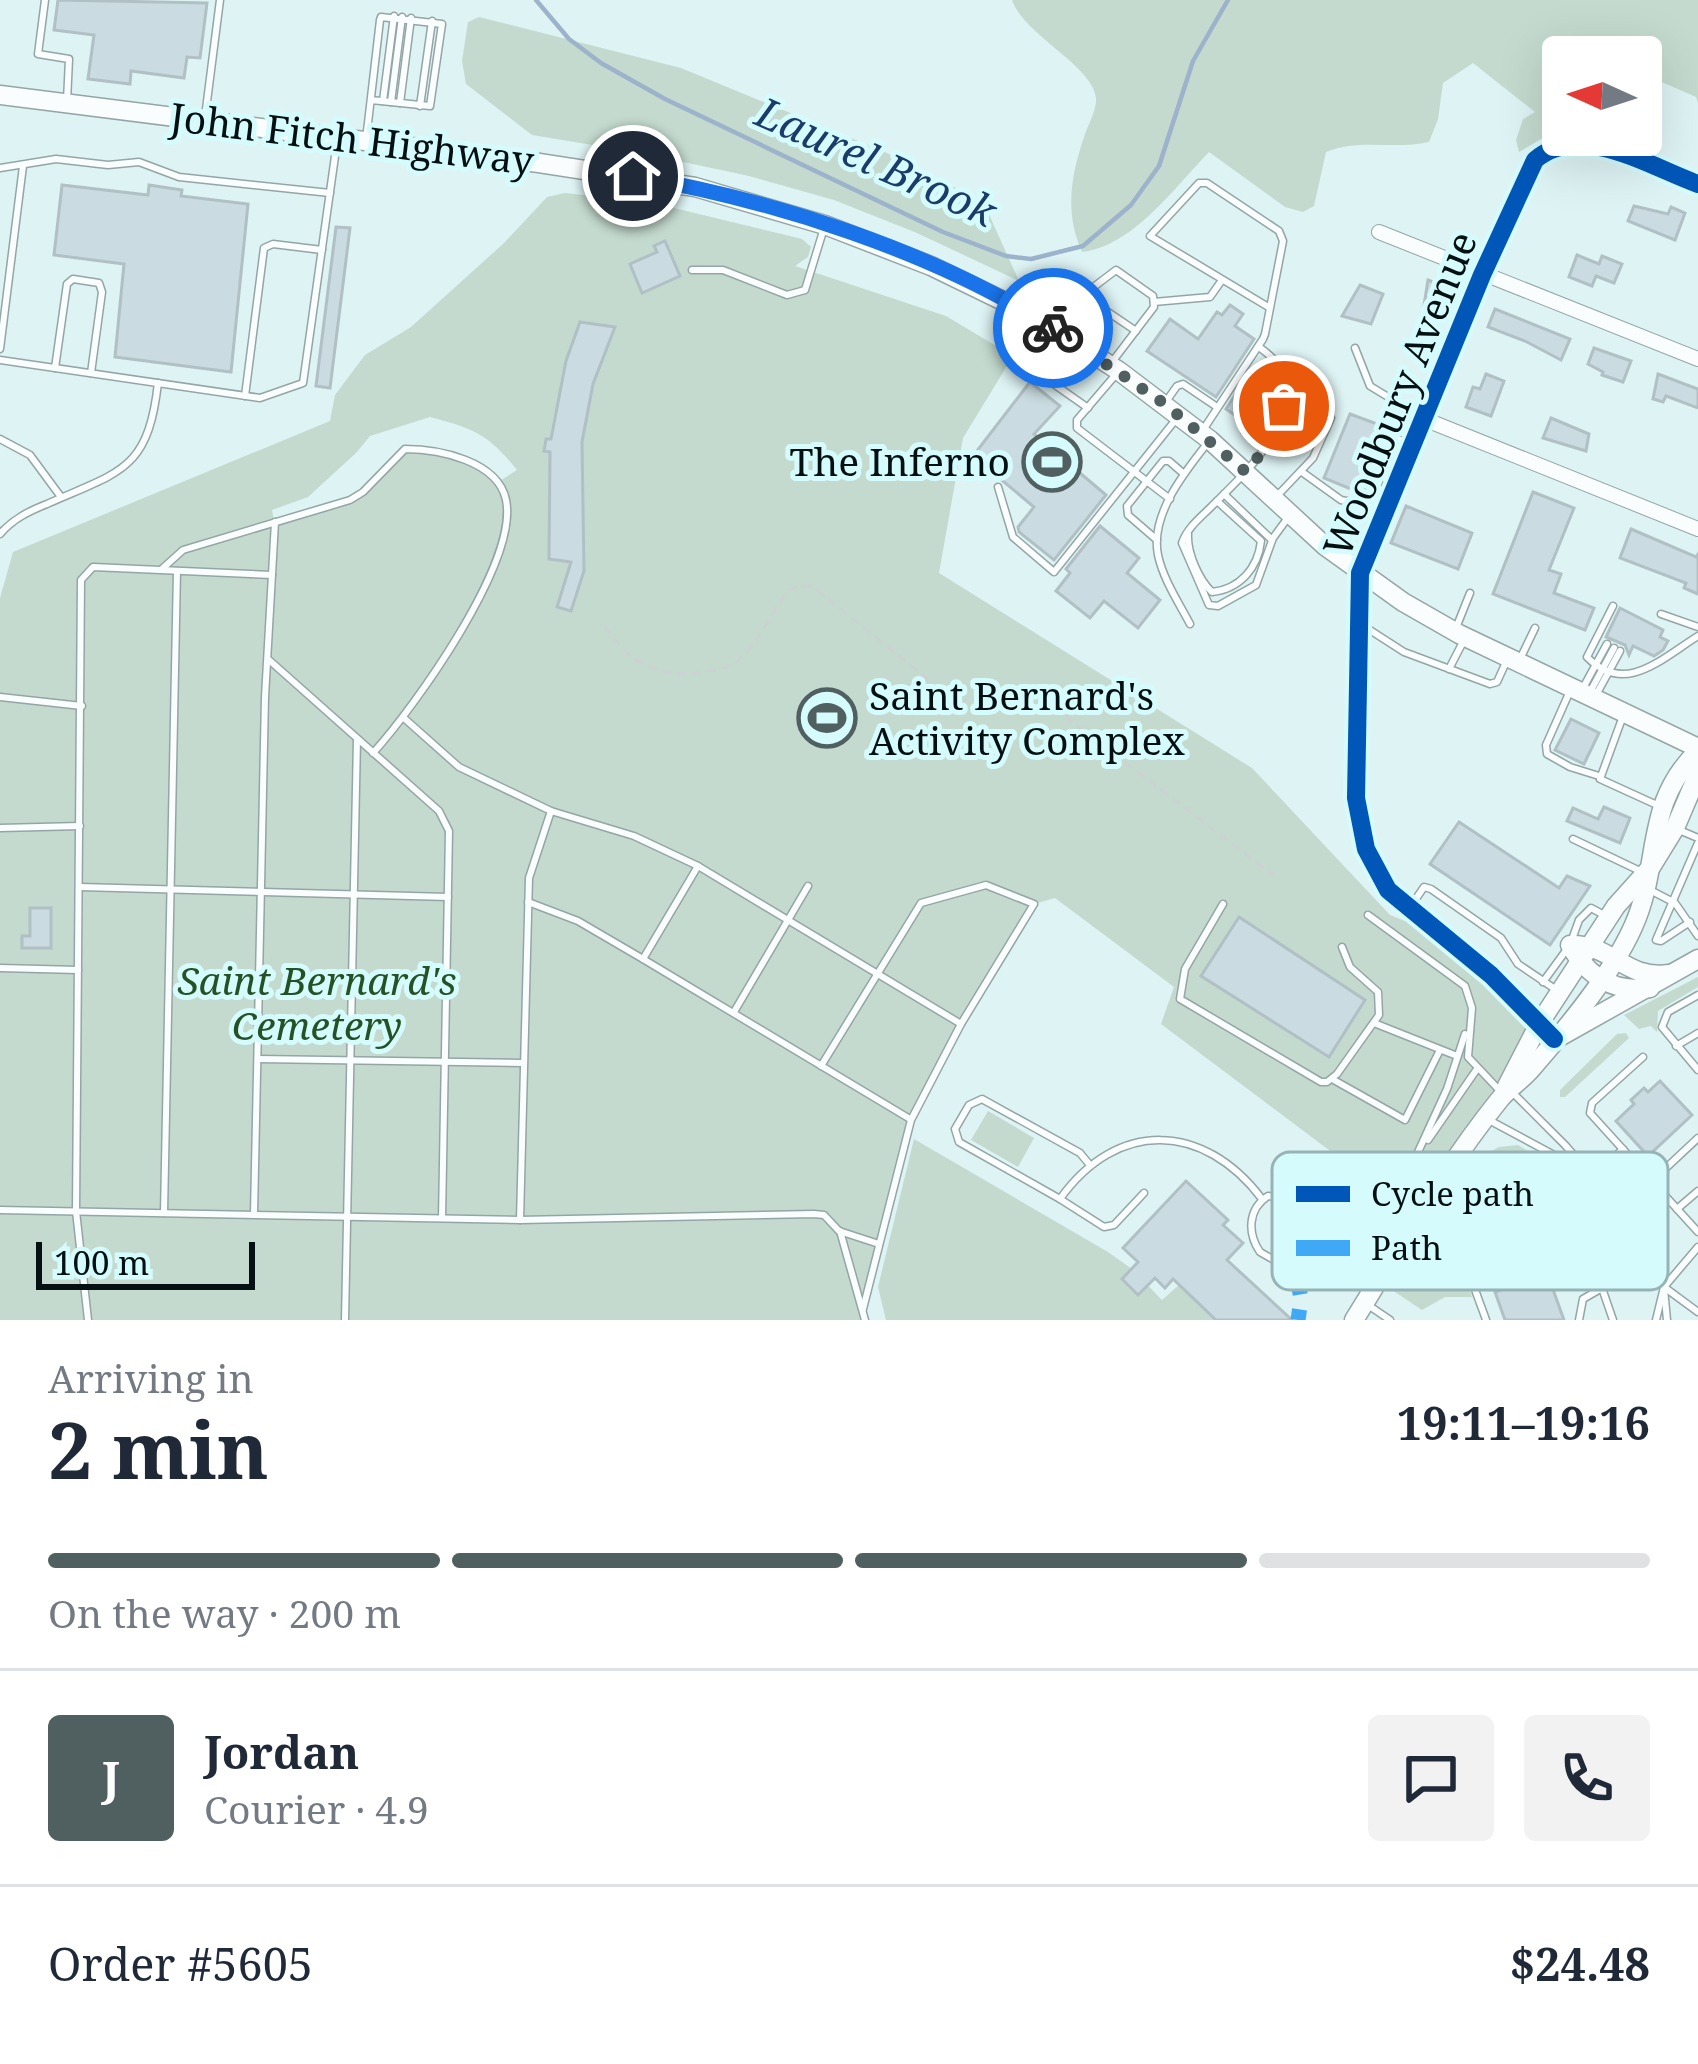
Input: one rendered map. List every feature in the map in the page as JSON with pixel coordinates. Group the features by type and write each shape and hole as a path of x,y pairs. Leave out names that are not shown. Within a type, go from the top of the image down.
{"main road":[{"name":"John Fitch Highway","path":"0,95 674,183 825,225 931,266 1034,316 1172,409 1360,573 1460,634 1698,750"},
{"path":"1463,1152 1615,960 1634,926 1660,806 1675,773 1698,750"},
{"path":"1507,1091 1539,1024 1675,828 1698,762"},
{"path":"1650,988 1620,988 1600,978 1581,965 1570,945 1594,944 1649,977 1670,974"},
{"path":"1555,1039 1698,959"}],"street":[{"name":"Woodbury Avenue","path":"1555,1039 1491,975 1409,910 1382,882 1361,834 1356,798 1360,573 1482,275 1535,160 1550,148 1577,143 1604,148 1698,184"},
{"path":"1379,232 1698,359"},
{"path":"1424,419 1698,529"}],"lane":[{"path":"45,0 38,54 69,59 67,104"},
{"path":"205,121 220,0"},
{"path":"365,142 370,100 380,20 382,16 435,21 423,106 370,100"},
{"path":"391,102 402,17"},
{"path":"391,102 402,17"},
{"path":"0,360 268,398 303,383 338,138"},
{"path":"0,168 56,159 108,165 139,162 178,177 330,193"},
{"path":"0,349 23,166"},
{"path":"1190,625 1160,565 1157,541 1170,500 1217,407 1259,347 1270,308 1281,233 1202,182 1150,236 1270,308"},
{"path":"692,270 723,270 787,295 797,294 805,290 825,225"},
{"path":"245,396 264,248 272,244 322,250"},
{"path":"1058,299 1083,292 1116,269 1153,296 1154,302 1077,421 1077,428 1170,500"},
{"path":"55,368 67,284 74,279 99,283 102,289 91,373"},
{"path":"1154,302 1210,297 1222,280"},
{"path":"1083,292 1136,331"},
{"path":"1259,347 1281,365 1287,392 1275,436 1183,538 1183,553 1211,606 1256,585 1272,540 1291,515"},
{"path":"1355,348 1370,386 1424,419"},
{"path":"1031,368 1088,408"},
{"path":"0,534 27,512 117,472 138,454 153,425 158,383"},
{"path":"998,488 1013,537 1054,572 1135,473 1181,384 1217,407"},
{"path":"1274,499 1318,450 1331,418"},
{"path":"0,439 30,454 61,497"},
{"path":"1302,472 1350,503 1363,504 1374,494 1396,439 1414,443"},
{"path":"163,568 183,550 350,500 364,492 405,449 440,453 490,473 508,511 498,552 443,662 405,718 373,753"},
{"path":"1157,541 1126,512 1166,460 1184,474"},
{"path":"1374,494 1391,501"},
{"path":"1192,526 1187,543 1206,587 1219,593 1243,579 1253,568 1261,541 1220,498"},
{"path":"1220,498 1272,540"},
{"path":"254,1214 274,522"},
{"path":"88,1320 76,1211 83,574 93,567 272,575"},
{"path":"164,1213 177,571"},
{"path":"1449,669 1470,593"},
{"path":"1613,606 1587,657 1602,669 1629,676 1698,636"},
{"path":"1661,614 1698,627"},
{"path":"1359,623 1404,652 1494,683 1535,628"},
{"path":"1583,694 1614,648 1546,745 1547,754 1600,776"},
{"path":"269,661 446,820 442,1218"},
{"path":"0,697 82,706"},
{"path":"1624,713 1600,776 1660,806"},
{"path":"405,718 459,766 550,811 634,836 698,866 961,1024"},
{"path":"345,1320 357,739"},
{"path":"520,1220 528,902 532,865 550,811"},
{"path":"0,828 80,826"},
{"path":"1675,828 1698,840 1656,940 1690,922"},
{"path":"1573,839 1645,877 1671,900 1698,936"},
{"path":"644,959 698,866"},
{"path":"821,1066 921,903 986,885 1034,904 910,1120 862,1309"},
{"path":"734,1012 808,886"},
{"path":"80,887 448,897"},
{"path":"1409,910 1428,887 1501,938 1516,962 1561,993"},
{"path":"528,902 578,921 910,1120"},
{"path":"1223,904 1185,969 1180,999 1312,1079 1327,1082 1374,1023 1380,1008 1378,992 1352,969 1342,947"},
{"path":"1543,982 1588,909 1610,917"},
{"path":"1368,915 1462,982 1471,998 1467,1050 1474,1066"},
{"path":"0,968 78,970"},
{"path":"1698,995 1663,1018 1663,1028 1698,1070"},
{"path":"1418,1152 1472,1014"},
{"path":"1374,1023 1474,1066 1507,1091 1567,1152"},
{"path":"1676,1046 1698,1033"},
{"path":"1332,1079 1405,1120 1440,1050"},
{"path":"1621,1152 1589,1109 1643,1057"},
{"path":"259,1059 522,1063"},
{"path":"1419,1152 1474,1066"},
{"path":"1089,1163 1081,1153 986,1100 969,1105 955,1129 959,1142 1104,1227 1114,1225 1144,1192"},
{"path":"1486,1119 1546,1152"},
{"path":"1668,1166 1698,1138"},
{"path":"1060,1199 1089,1163 1126,1146 1152,1141 1198,1147 1234,1166 1262,1199"},
{"path":"1677,1209 1698,1191"},
{"path":"1262,1199 1272,1198"},
{"path":"1262,1199 1251,1227 1254,1244 1272,1260"},
{"path":"1668,1199 1698,1232"},
{"path":"0,1210 520,1220 824,1215 839,1231 865,1320"},
{"path":"839,1231 879,1244"},
{"path":"1668,1282 1698,1247"},
{"path":"1477,1290 1486,1320"},
{"path":"1579,1320 1583,1299 1599,1290"},
{"path":"1603,1290 1613,1320"},
{"path":"1656,1320 1663,1290"},
{"path":"1664,1290 1667,1320"},
{"path":"1668,1290 1698,1312"},
{"path":"1359,1311 1390,1320"}],"path":[{"path":"605,626 622,650 646,667 678,675 698,674 736,662 786,592 812,586 954,700 972,701 1005,685 1028,688 1273,875"}],"green space":[{"path":"1012,0 1698,0 1698,103 1696,97 1662,82 1662,36 1542,36 1542,138 1519,152 1516,140 1523,119 1535,112 1473,63 1443,83 1429,142 1326,152 1314,206 1303,212 1285,207 1209,152 1135,227 1118,239 1082,252 1073,222 1072,193 1096,98 1083,74 1019,13"},
{"path":"479,17 681,68 885,152 966,193 987,210 1019,281 834,200 749,176 532,135 466,84 462,61 468,22"},
{"name":"Saint Bernard's Cemetery","path":"565,193 649,202 802,239 811,247 808,257 795,266 946,316 1013,356 963,438 939,573 1252,768 1390,915 1435,933 1554,1039 1468,1152 1331,1152 1161,1024 1174,987 1055,898 1034,904 961,1023 911,1120 863,1309 865,1320 0,1320 0,598 13,552 330,421 335,395 365,355 411,327 547,197","holes":["430,417 489,441 517,470 498,482 467,462 405,449 350,500 274,521 272,510 308,497 370,436"]},
{"path":"1698,977 1698,987 1658,1011 1657,1032 1651,1026 1639,1029 1624,1015"},
{"path":"1626,1033 1629,1038 1560,1097 1560,1090 1617,1034"},
{"path":"988,1111 1034,1138 1018,1167 971,1140"},
{"path":"914,1139 1108,1252 1162,1300 1179,1285 1216,1320 886,1320 878,1287"},
{"path":"1518,1145 1529,1152 1490,1152"},
{"path":"1392,1290 1470,1290 1472,1297 1445,1297 1422,1310"}],"building":[{"path":"58,0 207,3 200,58 187,57 184,78 131,71 130,84 88,79 94,35 54,30"},
{"path":"62,185 148,195 149,185 182,190 181,196 248,204 231,372 115,357 124,264 54,255"},
{"path":"1634,206 1668,214 1671,207 1685,213 1675,240 1628,221"},
{"path":"336,227 350,228 330,388 316,386"},
{"path":"665,241 680,276 642,293 630,264 657,252 654,246"},
{"path":"1577,255 1599,264 1602,256 1622,264 1614,283 1596,276 1592,286 1569,277"},
{"path":"1428,280 1456,291 1447,314 1424,305"},
{"path":"1360,285 1383,294 1371,324 1342,316"},
{"path":"1230,305 1243,314 1235,326 1254,339 1216,397 1147,351 1170,319 1198,339 1217,312 1222,315"},
{"path":"1495,309 1570,339 1561,360 1488,327"},
{"path":"580,322 615,327 593,384 582,442 584,571 571,611 557,607 571,562 549,559 550,452 544,451"},
{"path":"1594,348 1631,361 1623,382 1588,364"},
{"path":"1252,369 1279,388 1272,398 1277,402 1275,411 1254,441 1242,433 1248,424 1226,409"},
{"path":"1486,374 1504,381 1491,416 1466,407 1473,387 1480,389"},
{"path":"1658,374 1698,389 1698,408 1666,396 1663,402 1653,399"},
{"path":"1030,382 1060,406 1034,434 1106,495 1054,560 1019,532 1034,507 973,456"},
{"path":"1350,414 1391,429 1363,494 1324,478"},
{"path":"1551,418 1589,434 1586,451 1543,438"},
{"path":"1533,492 1574,508 1549,570 1561,574 1554,593 1594,608 1585,630 1493,594"},
{"path":"1406,506 1472,533 1458,569 1391,543"},
{"path":"1100,526 1139,558 1127,573 1160,600 1138,628 1104,601 1090,618 1056,591 1070,573 1066,569"},
{"path":"1631,529 1698,554 1698,594 1684,588 1686,583 1620,558"},
{"path":"1620,608 1663,630 1660,637 1668,641 1663,650 1654,656 1633,646 1629,655 1625,645 1606,637"},
{"path":"1571,719 1599,733 1584,764 1555,750"},
{"path":"1604,807 1630,818 1620,843 1567,821 1573,808 1598,819"},
{"path":"1459,822 1559,888 1567,876 1590,886 1550,945 1430,864"},
{"path":"30,908 51,908 51,948 22,948 22,936 30,936"},
{"path":"1239,917 1365,1000 1329,1057 1201,976"},
{"path":"1660,1081 1692,1115 1652,1152 1644,1152 1616,1121 1644,1088 1648,1092"},
{"path":"1186,1181 1228,1220 1223,1225 1243,1243 1227,1260 1292,1320 1216,1320 1173,1279 1165,1288 1155,1278 1138,1295 1122,1279 1138,1262 1123,1248"},
{"path":"1553,1290 1564,1320 1505,1320 1495,1292"}],"waterway":[{"name":"Laurel Brook","path":"536,0 569,39 665,99 943,232 1006,256 1031,259 1083,246 1131,205 1159,166 1193,61 1228,0"}],"marked path":[{"path":"1298,1320 1299,1290"}],"cycle path":[{"path":"1554,1039 1491,975 1388,890 1366,849 1356,798 1360,573 1482,275 1535,160 1553,149 1594,146 1698,184"}],"way so far":[{"path":"1053,328 1165,404 1246,472 1275,436 1284,406"}],"place":[{"name":"The Inferno","path":"1052,462"},
{"name":"Saint Bernard's Activity Complex","path":"827,718"}],"route":[{"path":"633,176 695,187 825,225 931,266 1053,328"}]}
